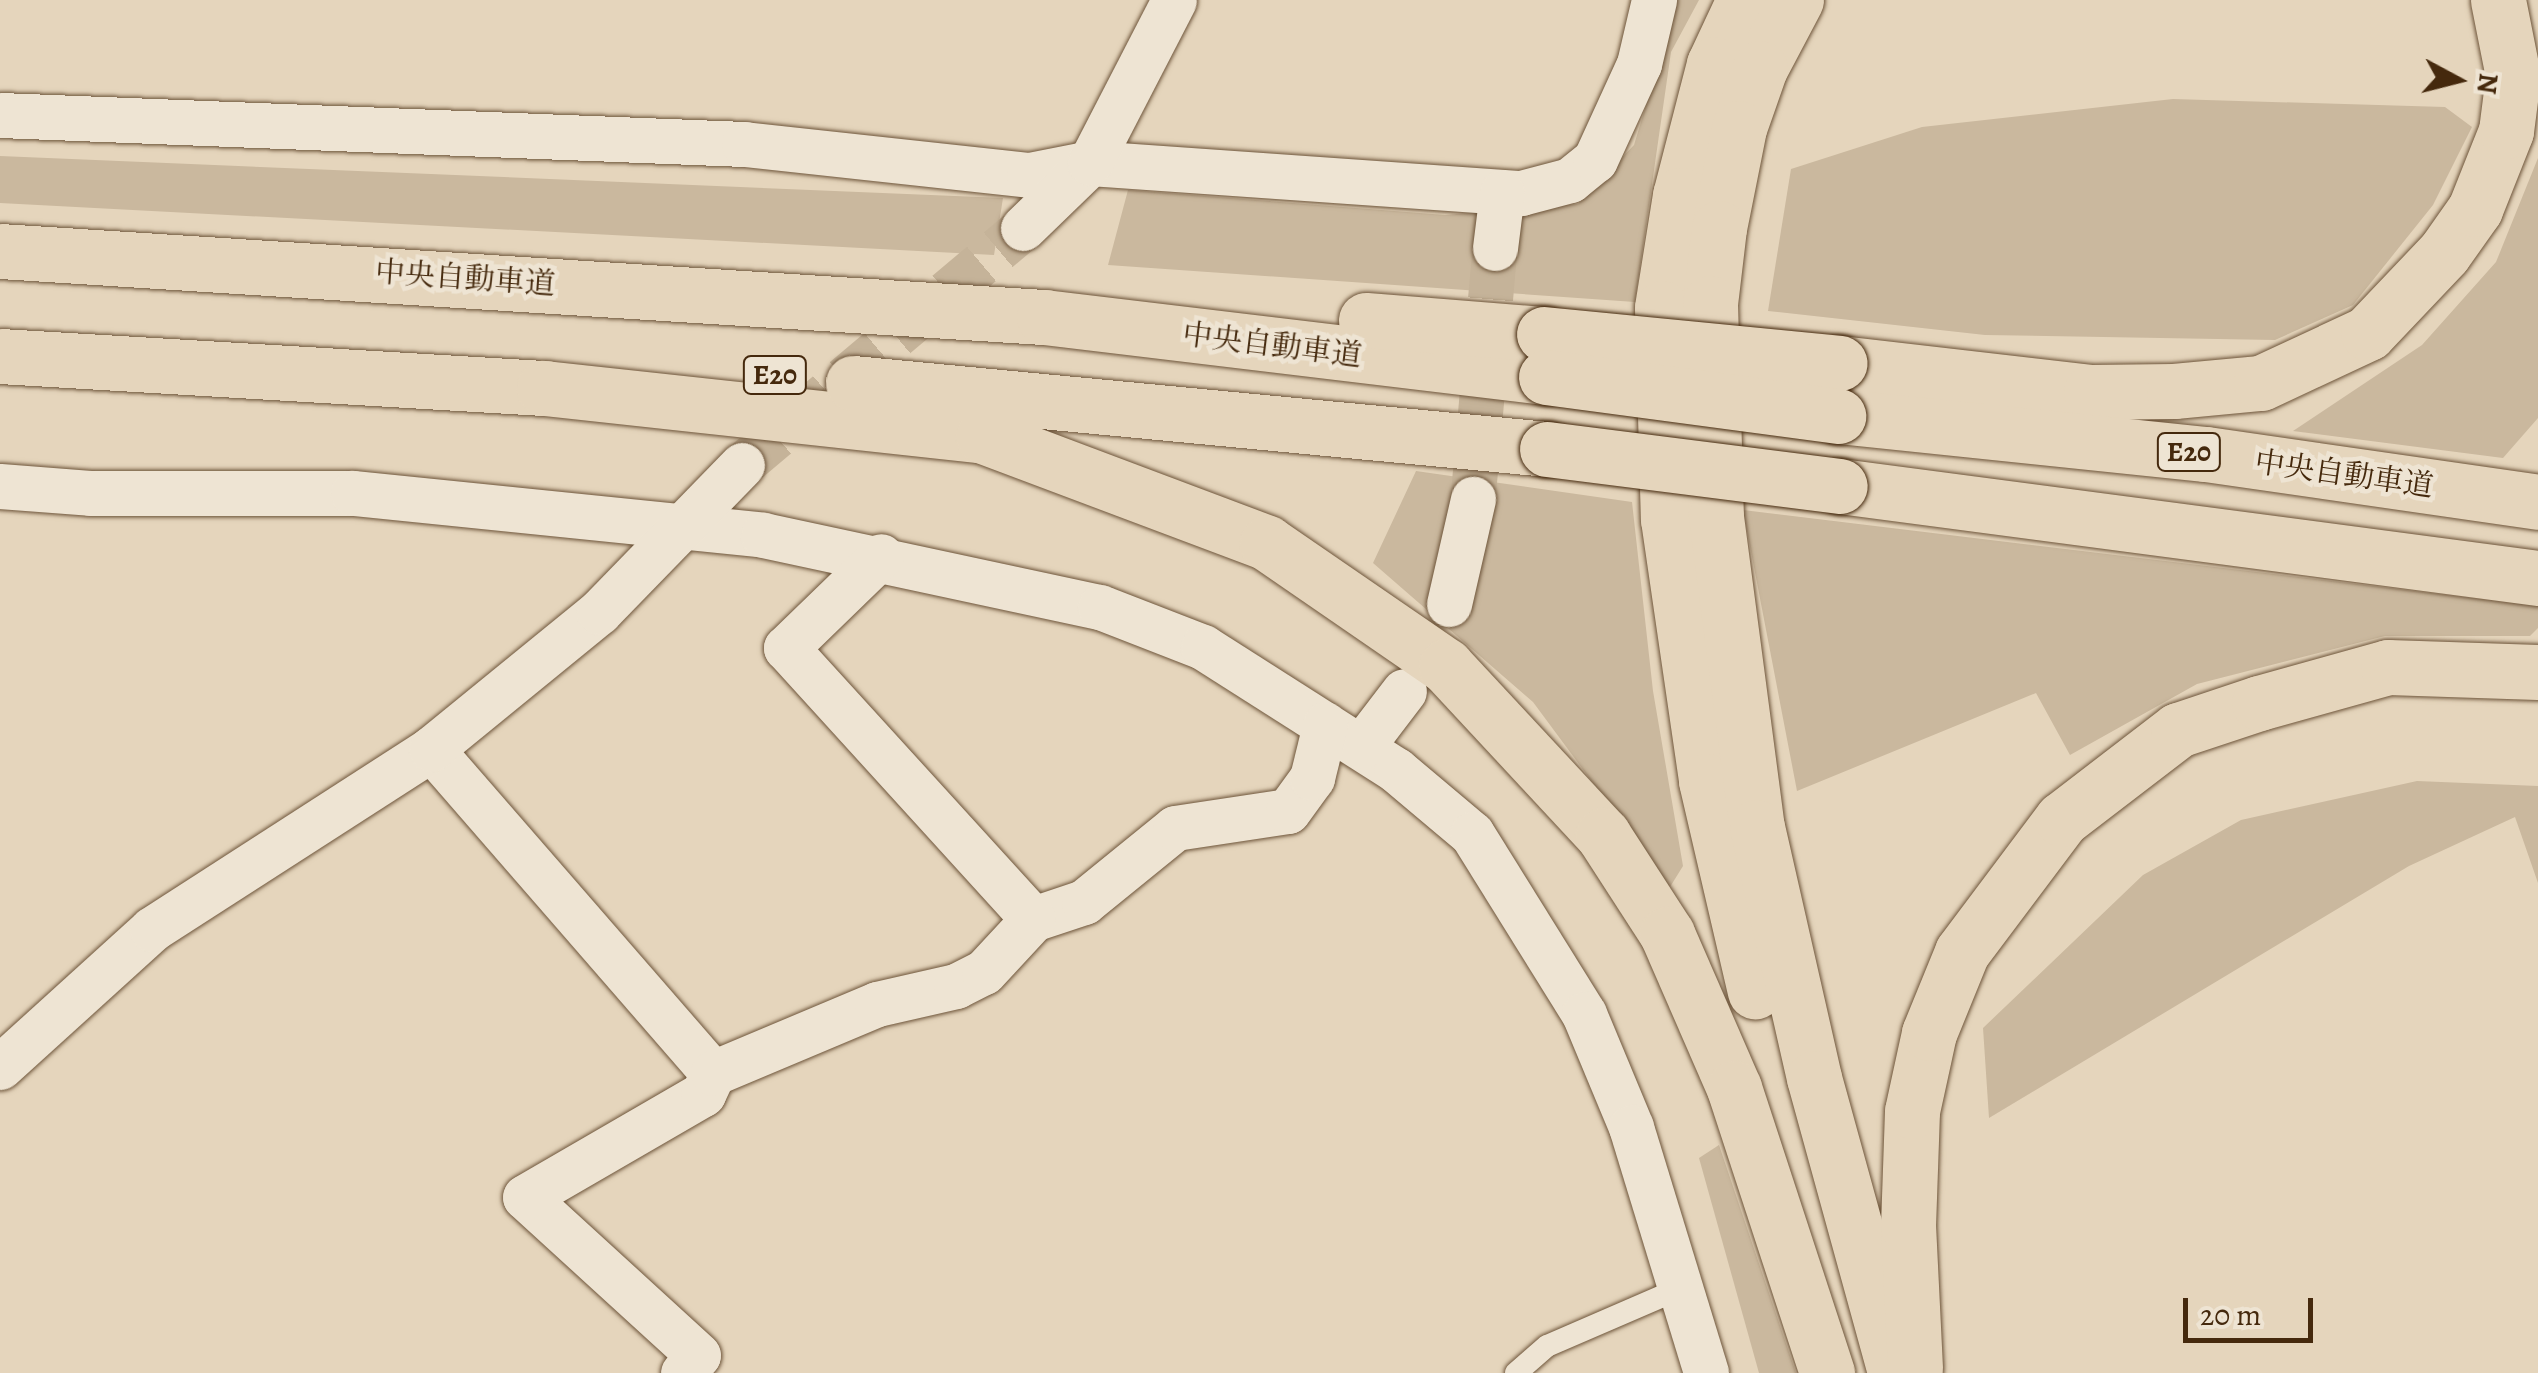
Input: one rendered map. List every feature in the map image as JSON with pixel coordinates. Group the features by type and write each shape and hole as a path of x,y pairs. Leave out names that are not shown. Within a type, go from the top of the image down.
{"highway":[{"path":"1744,0 1714,64 1680,194 1662,308 1668,518 1706,780 1846,1373"},
{"path":"1796,0 1760,68 1739,128 1719,228 1710,304 1716,517 1757,827 1814,1078 1896,1373"},
{"path":"1545,356 1840,363 2091,392 2174,392 2260,383 2368,333 2444,252 2475,209 2506,131 2512,76 2498,0"},
{"name":"中央自動車道","path":"0,251 1044,317 1220,308 1545,356 1838,416 2206,454 2538,502"},
{"name":"E20","path":"0,329 718,370 1547,449 2538,578"},
{"path":"0,356 544,388 983,436 1267,543 1446,666 1603,835 1667,934 1734,1088 1827,1373"},
{"path":"1915,1373 1908,1226 1912,1111 1929,1033 1962,952 2062,819 2178,730 2258,703 2388,667 2538,672"}],"street":[{"path":"1024,228 1090,162 1174,0"},
{"path":"0,115 744,144 1029,175 1090,162 1502,192 1545,191 1595,160 1639,64 1654,0"},
{"path":"1495,248 1502,192"},
{"path":"0,1067 152,929 431,749 599,612 684,529 742,465"},
{"path":"0,486 90,493 353,494 684,529 881,556 1117,614 1203,647 1343,736 1472,834 1536,929 1584,1014 1631,1127 1706,1373"},
{"path":"1449,604 1473,499"},
{"path":"881,556 786,648 1033,919"},
{"path":"683,1373 698,1355 524,1196 704,1094 713,1073 877,1004 956,986 984,972 1033,919 1084,902 1175,828 1288,811 1343,736 1404,691"},
{"path":"431,749 713,1073"}],"lane":[{"path":"1516,1373 1547,1346 1679,1289"}],"shaded area":[{"path":"1678,0 1699,0 1671,52 1635,302 1108,265 1128,190 1445,215 1578,204 1634,145"},
{"path":"2173,99 2445,107 2472,127 2433,205 2353,305 2275,340 1985,335 1768,311 1791,169 1922,127"},
{"path":"0,156 1003,198 994,255 0,203"},
{"path":"2538,158 2538,418 2503,458 2293,431 2422,345 2496,262"},
{"path":"1416,471 1632,502 1653,691 1683,866 1670,887 1533,702 1373,563"},
{"path":"1743,510 2538,606 2538,628 2530,636 2385,636 2197,684 2070,755 2036,693 1797,791"},
{"path":"2417,781 2538,786 2538,883 2515,817 2409,866 1989,1118 1983,1028 2143,875 2241,820"},
{"path":"1719,1145 1796,1373 1759,1373 1699,1158"}],"tunnel":[{"path":"742,465 1023,228"},
{"path":"1473,499 1495,248"}]}
